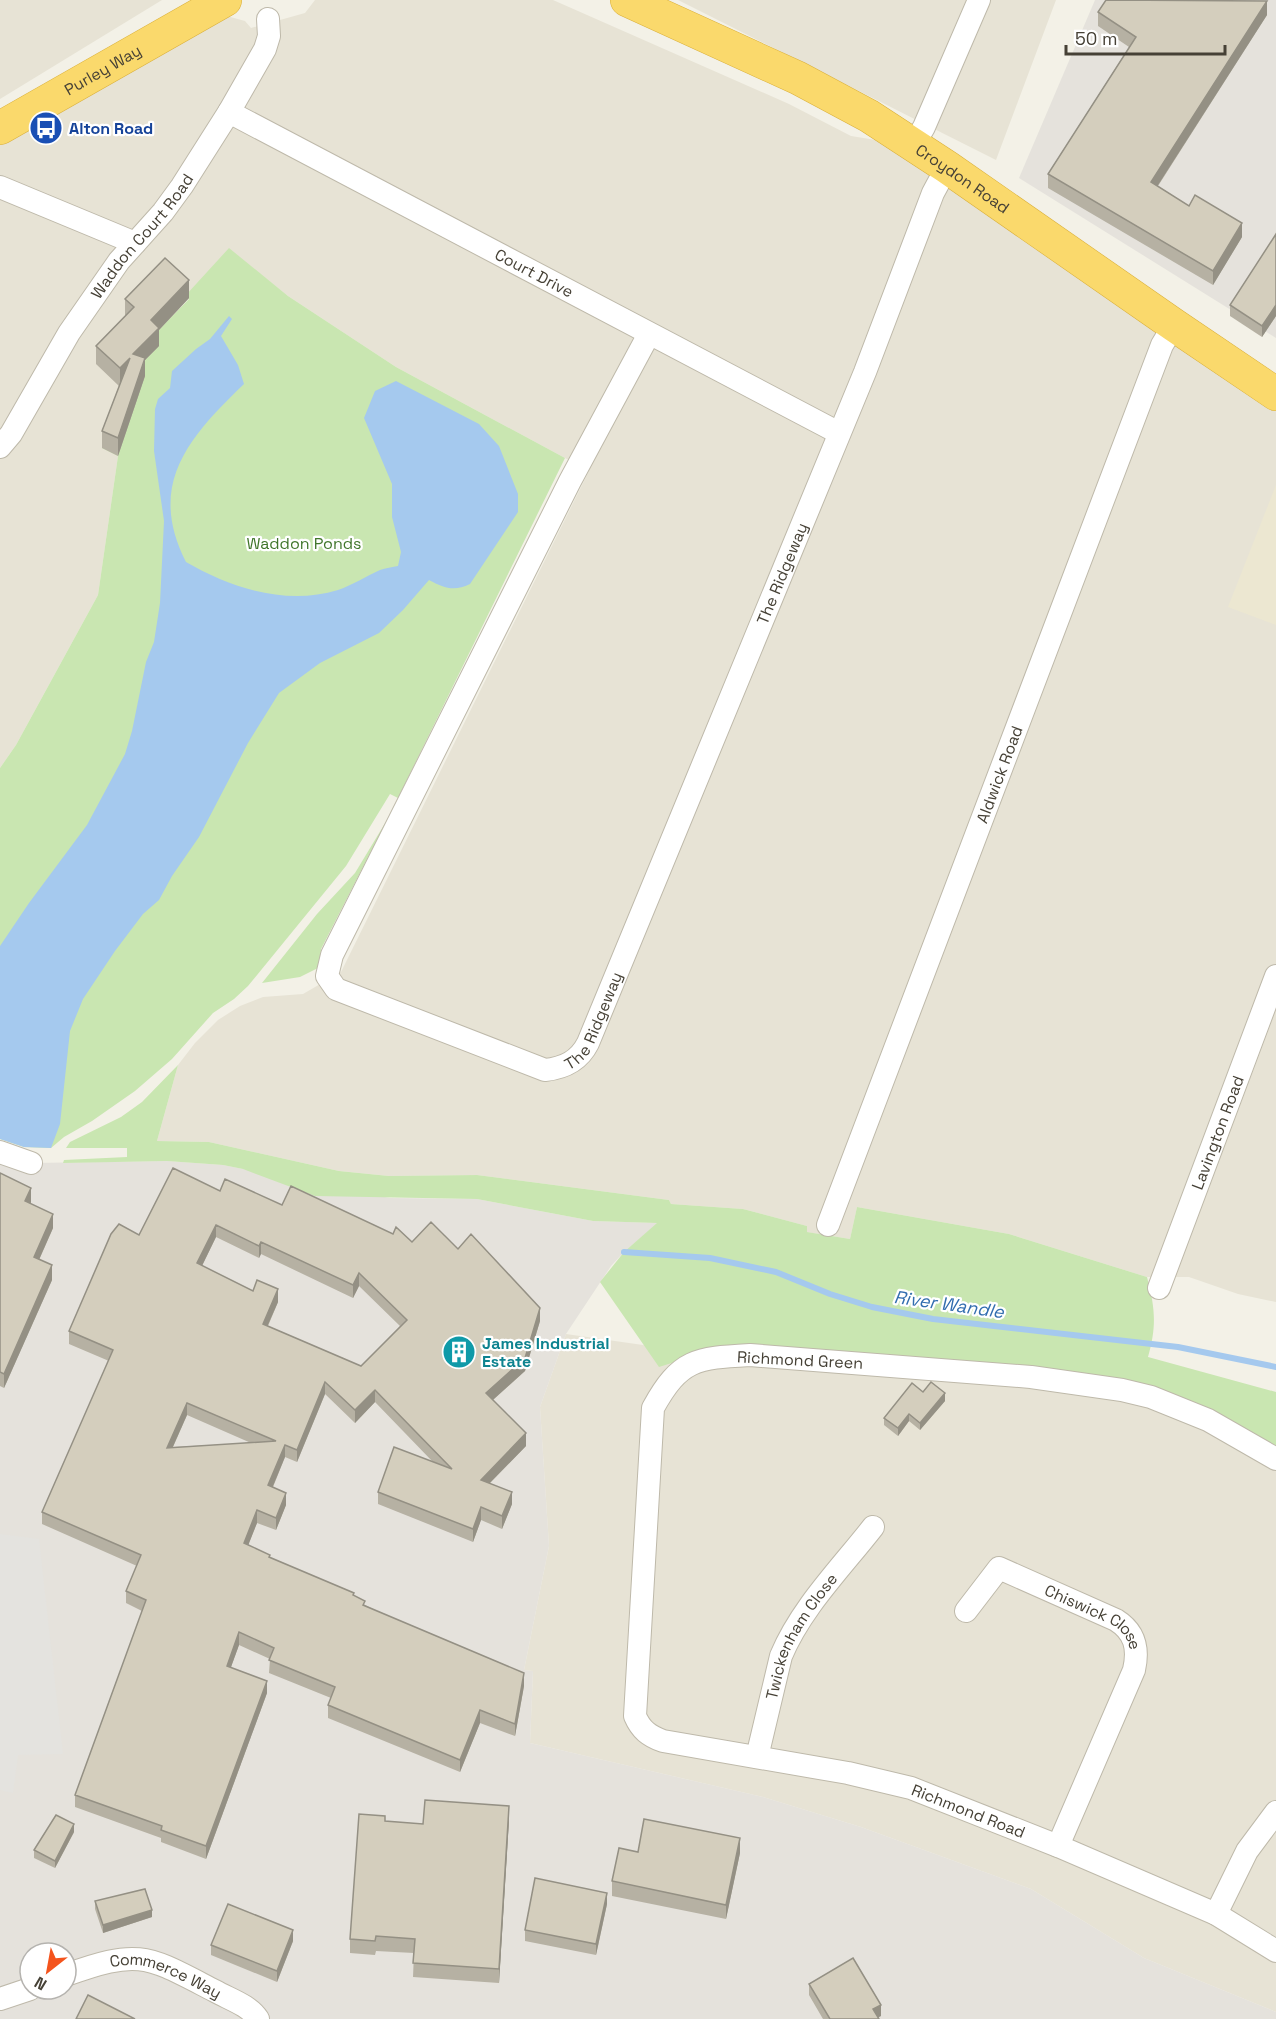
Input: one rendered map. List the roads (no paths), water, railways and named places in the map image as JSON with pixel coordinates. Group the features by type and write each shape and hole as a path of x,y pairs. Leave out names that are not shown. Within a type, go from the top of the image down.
{"highway":[{"name":"Croydon Road","path":"627,0 798,78 869,116 947,167 1174,326 1276,394"},
{"name":"Purley Way","path":"0,128 210,3"}],"street":[{"path":"913,146 924,127 980,0"},
{"name":"Waddon Court Road","path":"0,447 11,434 69,333 106,279 182,186 229,112 265,49 268,19"},
{"name":"Court Drive","path":"229,112 839,433"},
{"name":"The Ridgeway","path":"649,334 570,482 332,955 327,976 336,989 545,1070 566,1065 584,1051 894,300 933,193 947,167"},
{"path":"0,187 135,243"},
{"name":"Aldwick Road","path":"828,1226 1153,367 1162,345 1174,326"},
{"name":"Lavington Road","path":"1159,1288 1276,976"},
{"path":"0,1152 31,1163"},
{"name":"Richmond Green","path":"643,1730 635,1716 652,1408 675,1374 697,1361 720,1356 750,1354 1065,1380 1151,1397 1208,1420 1276,1459"},
{"name":"Twickenham Close","path":"757,1757 781,1656 787,1641 806,1612 873,1527"},
{"name":"Chiswick Close","path":"966,1611 999,1568 1116,1620 1123,1624 1134,1638 1137,1658 1134,1670 1058,1846"},
{"name":"Richmond Road","path":"643,1730 663,1741 848,1773 910,1788 1058,1846 1216,1914 1276,1951"},
{"path":"1216,1914 1247,1851 1276,1812"},
{"name":"Commerce Way","path":"78,1972 109,1960 145,1959 162,1964 250,2010 258,2019"},
{"path":"0,2000 18,1993"}],"water":[{"name":"Waddon Ponds","path":"229,316 232,319 221,336 238,365 244,384 207,423 191,443 180,463 173,485 171,509 175,534 186,562 240,587 259,592 299,596 338,590 380,570 398,566 401,552 392,517 392,484 364,418 375,391 396,381 479,424 499,446 518,494 518,512 470,584 459,588 449,588 429,580 379,633 320,663 279,693 248,743 199,837 172,876 159,900 143,914 83,999 70,1031 60,1124 51,1148 24,1147 0,1139 0,946 87,825 125,754 146,662 154,642 160,603 164,521 154,451 155,409 158,399 170,388 172,371 210,339"}],"waterway":[{"name":"River Wandle","path":"624,1252 710,1258 776,1272 830,1294 872,1307 933,1319 1178,1347 1276,1367"}],"place":[{"name":"Alton Road","path":"46,128"},
{"name":"James Industrial Estate","path":"459,1352"}]}
